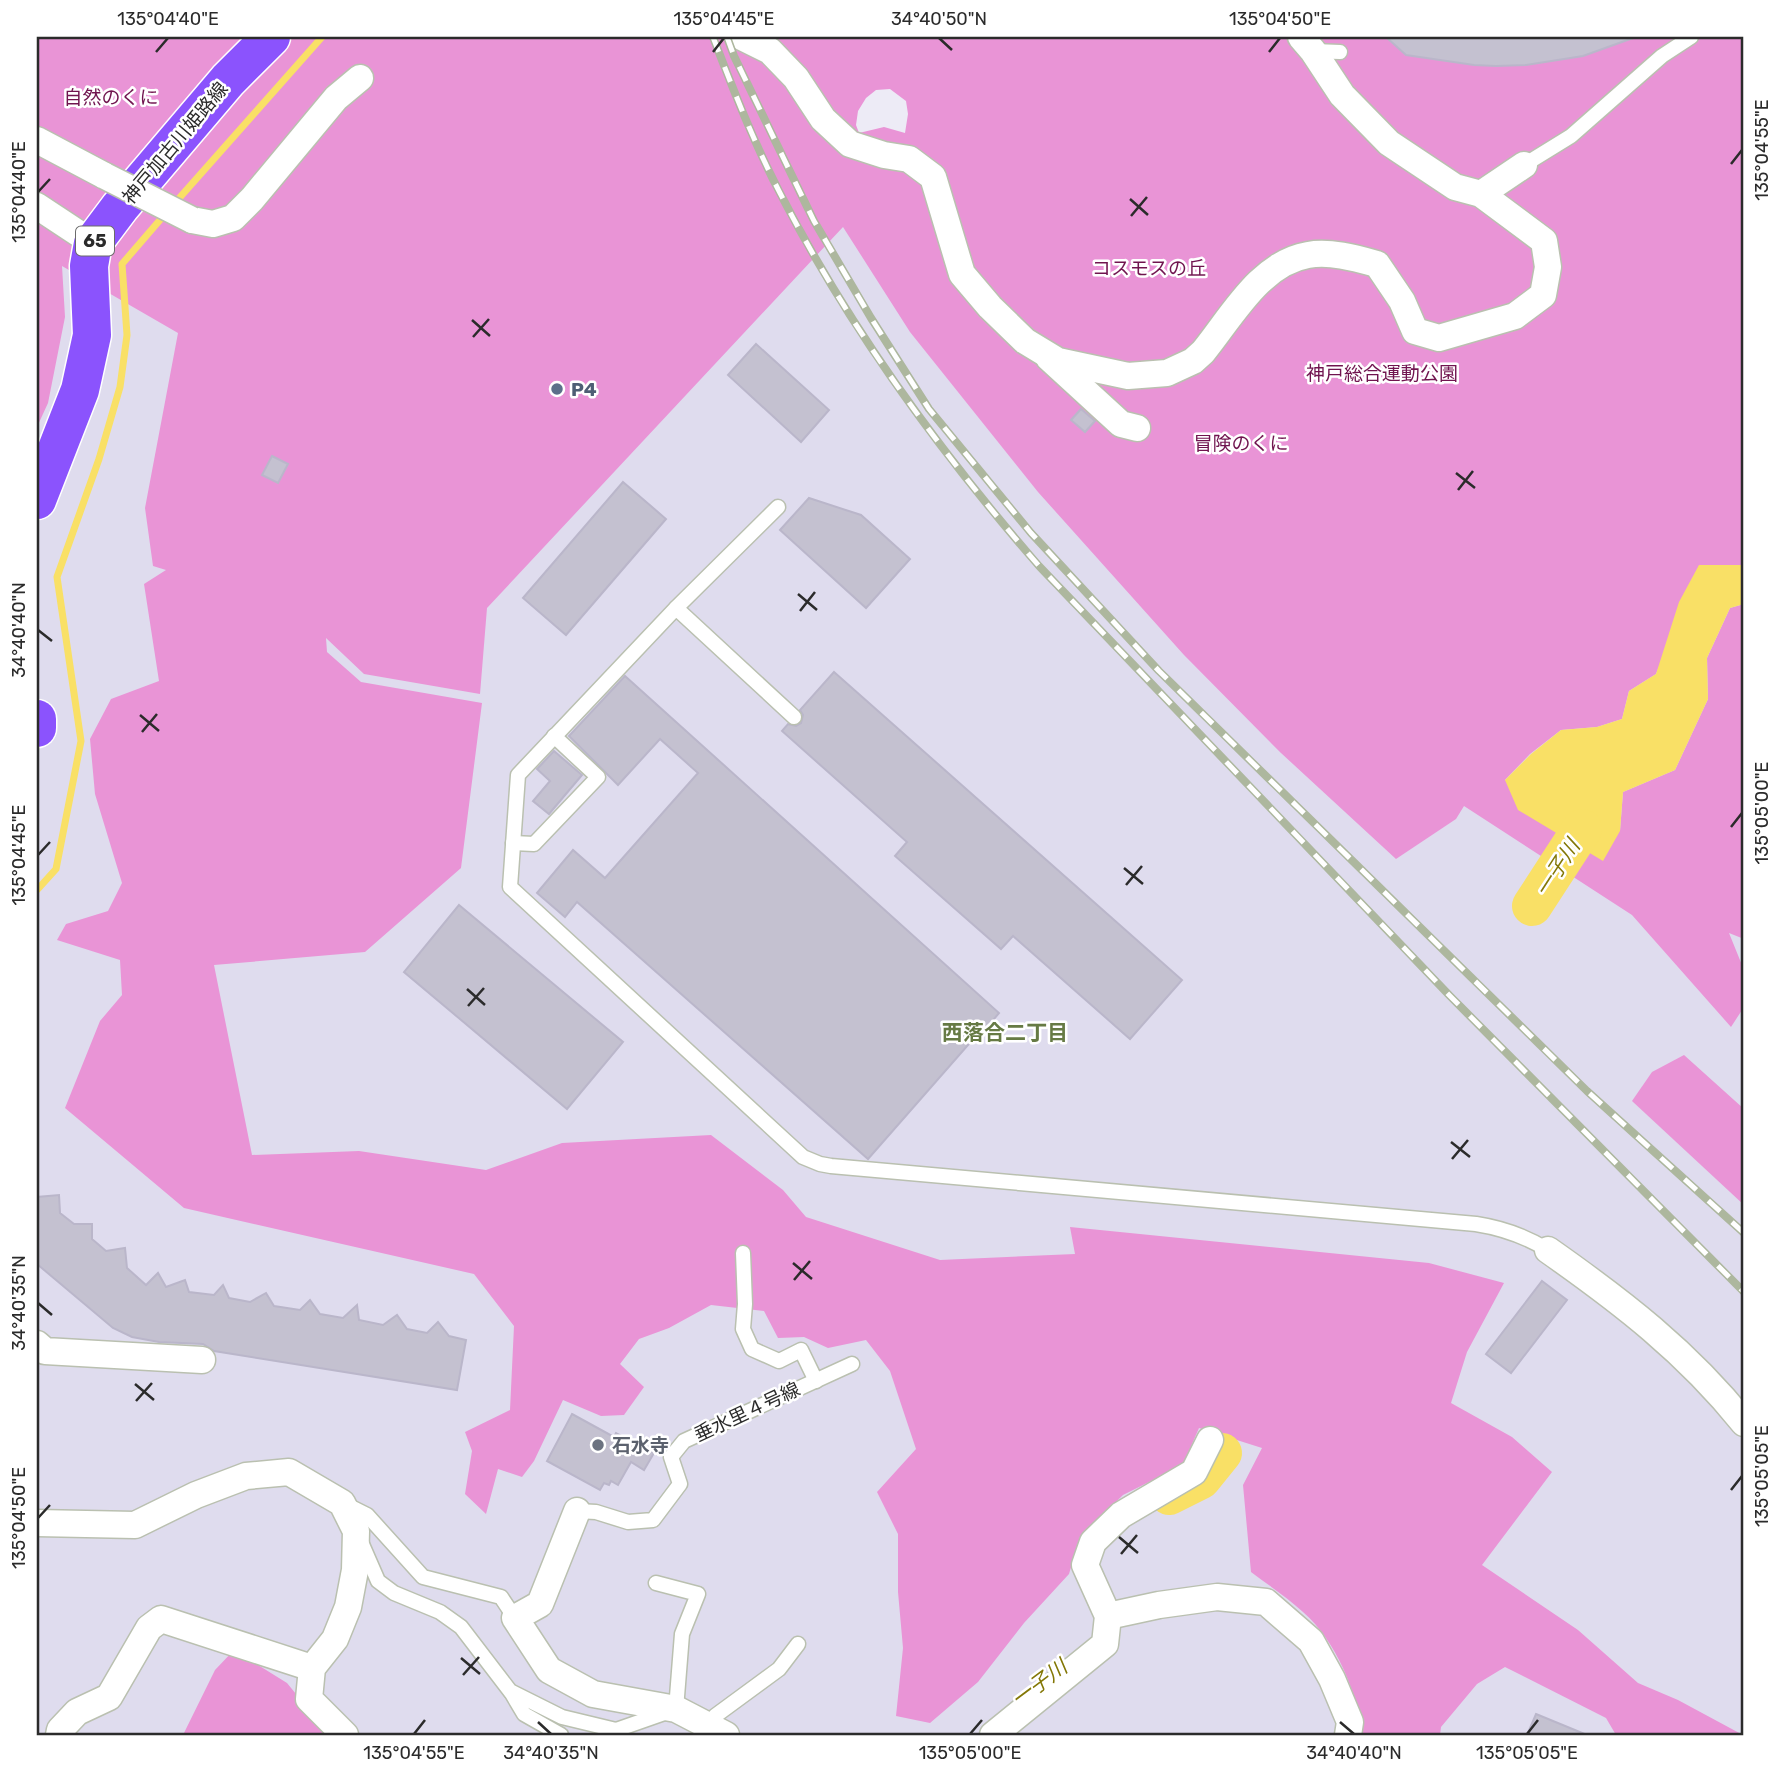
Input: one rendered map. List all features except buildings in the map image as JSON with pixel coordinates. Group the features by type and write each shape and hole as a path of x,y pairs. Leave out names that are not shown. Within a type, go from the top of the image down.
{"main road":[{"name":"神戸加古川姫路線","path":"93,243 120,207 228,80 271,37"},
{"name":"65","path":"37,500 80,390 92,335 89,266 93,243"},
{"path":"37,719 37,728"}],"street":[{"path":"743,37 770,51 796,78 823,119 850,144 884,155 909,159 933,177 962,274 990,307 1025,341 1058,361 1128,376 1167,373 1193,362 1257,285 1282,264 1308,255 1348,256 1377,264 1402,301 1415,331 1439,338 1515,316 1543,295 1548,267 1544,241 1481,194 1455,187 1390,143 1342,96 1307,44"},
{"path":"37,140 192,220 213,224 233,218 336,99 360,78"},
{"path":"1481,194 1524,165"},
{"path":"37,206 93,243"},
{"path":"1040,350 1106,412 1121,424 1137,428"},
{"path":"1548,1250 1673,1346 1715,1386 1744,1423"},
{"path":"37,1344 45,1352 202,1360"},
{"path":"993,1735 1105,1644 1108,1616 1085,1565 1093,1542 1121,1515 1194,1472 1210,1440"},
{"path":"37,1523 135,1525 196,1495 246,1476 289,1472 342,1503 356,1531 355,1570 348,1607 335,1639 312,1668 309,1699 345,1735"},
{"path":"577,1511 540,1604 514,1618 549,1670 593,1694 676,1710 722,1733"},
{"path":"1108,1616 1217,1597 1266,1602 1311,1641 1332,1679 1350,1722 1348,1735"},
{"path":"59,1735 60,1730 77,1712 108,1698 149,1628 161,1619 312,1668"}],"lane":[{"path":"1524,165 1571,135 1662,56 1691,37"},
{"path":"1307,44 1340,52"},
{"path":"778,507 676,608 518,775 510,887 795,1151 812,1161 857,1168 1476,1224 1528,1238 1548,1250"},
{"path":"676,608 793,718"},
{"path":"513,844 534,844 598,777 554,736"},
{"path":"743,1253 743,1329 752,1349 779,1361 801,1350 816,1381"},
{"name":"垂水里４号線","path":"577,1511 596,1512 628,1522 653,1520 680,1484 671,1457 684,1441 852,1364"},
{"path":"342,1503 367,1515 423,1577 502,1597 514,1618"},
{"path":"356,1531 378,1581 394,1593 440,1612 461,1627 510,1691 524,1714 561,1735"},
{"path":"510,1691 562,1717 616,1730 676,1710 682,1634 698,1594 656,1583"},
{"path":"722,1733 715,1716 779,1669 798,1644"}],"green space":[{"name":"神戸総合運動公園","path":"37,37 1744,37 1744,565 1699,566 1656,674 1629,691 1622,719 1597,727 1561,730 1530,754 1505,780 1620,831 1623,792 1675,770 1708,699 1707,658 1730,608 1744,604 1744,939 1729,933 1744,970 1744,1007 1731,1027 1632,915 1464,806 1456,819 1396,859 1281,753 1184,655 1038,492 910,332 843,227 487,608 480,694 364,674 326,638 327,652 361,682 482,703 461,868 365,952 214,965 252,1155 359,1151 486,1170 562,1143 711,1135 783,1190 806,1217 940,1260 1075,1254 1070,1227 1429,1263 1504,1283 1467,1352 1451,1403 1512,1437 1552,1472 1482,1565 1578,1630 1638,1683 1678,1700 1743,1735 1616,1735 1606,1718 1505,1667 1477,1684 1441,1727 1440,1735 1363,1735 1350,1685 1326,1638 1297,1607 1251,1572 1243,1485 1262,1448 1199,1428 1183,1465 1123,1495 1080,1537 1069,1574 1024,1623 978,1682 930,1723 896,1716 903,1648 898,1592 898,1534 877,1492 916,1449 890,1371 866,1340 828,1348 804,1337 778,1338 764,1311 711,1305 669,1328 639,1339 620,1364 644,1387 624,1415 601,1416 563,1400 534,1461 522,1477 498,1469 486,1514 465,1494 472,1451 465,1432 510,1410 514,1326 474,1274 184,1208 65,1108 100,1021 122,995 120,960 57,940 66,924 108,911 122,883 95,794 90,739 111,699 159,681 144,584 166,570 153,566 145,508 178,333 62,266 65,317 48,403 37,427"},
{"path":"1684,1055 1744,1109 1744,1205 1632,1101 1652,1072"},
{"path":"234,1650 287,1683 305,1705 340,1735 183,1735 215,1670"}],"shaded area":[{"path":"890,89 906,101 908,114 905,133 884,127 859,133 856,125 858,111 866,98 876,90"},
{"path":"1699,565 1744,565 1744,604 1730,608 1707,658 1708,699 1675,770 1623,792 1620,831 1603,861 1518,810 1505,780 1561,730 1597,727 1622,719 1629,691 1656,674 1679,602"}],"waterway":[{"path":"174,204 322,37"},
{"path":"37,890 56,869 81,741 57,577 99,459 120,387 127,335 122,264 166,213"},
{"name":"一子川","path":"1532,906 1582,829"},
{"name":"一子川","path":"1169,1495 1201,1479 1222,1453"}],"railway":[{"path":"713,37 770,174 836,292 898,387 1002,523 1039,566 1450,996 1744,1292"},
{"path":"727,37 814,221 871,318 929,409 1031,533 1159,671 1587,1091 1744,1233"}],"place":[{"name":"P4","path":"557,389"},
{"name":"石水寺","path":"598,1445"}],"district":[{"name":"西落合二丁目","path":"1005,1032"}],"park label":[{"name":"自然のくに","path":"111,97"},
{"name":"コスモスの丘","path":"1149,268"},
{"name":"冒険のくに","path":"1241,443"}]}
